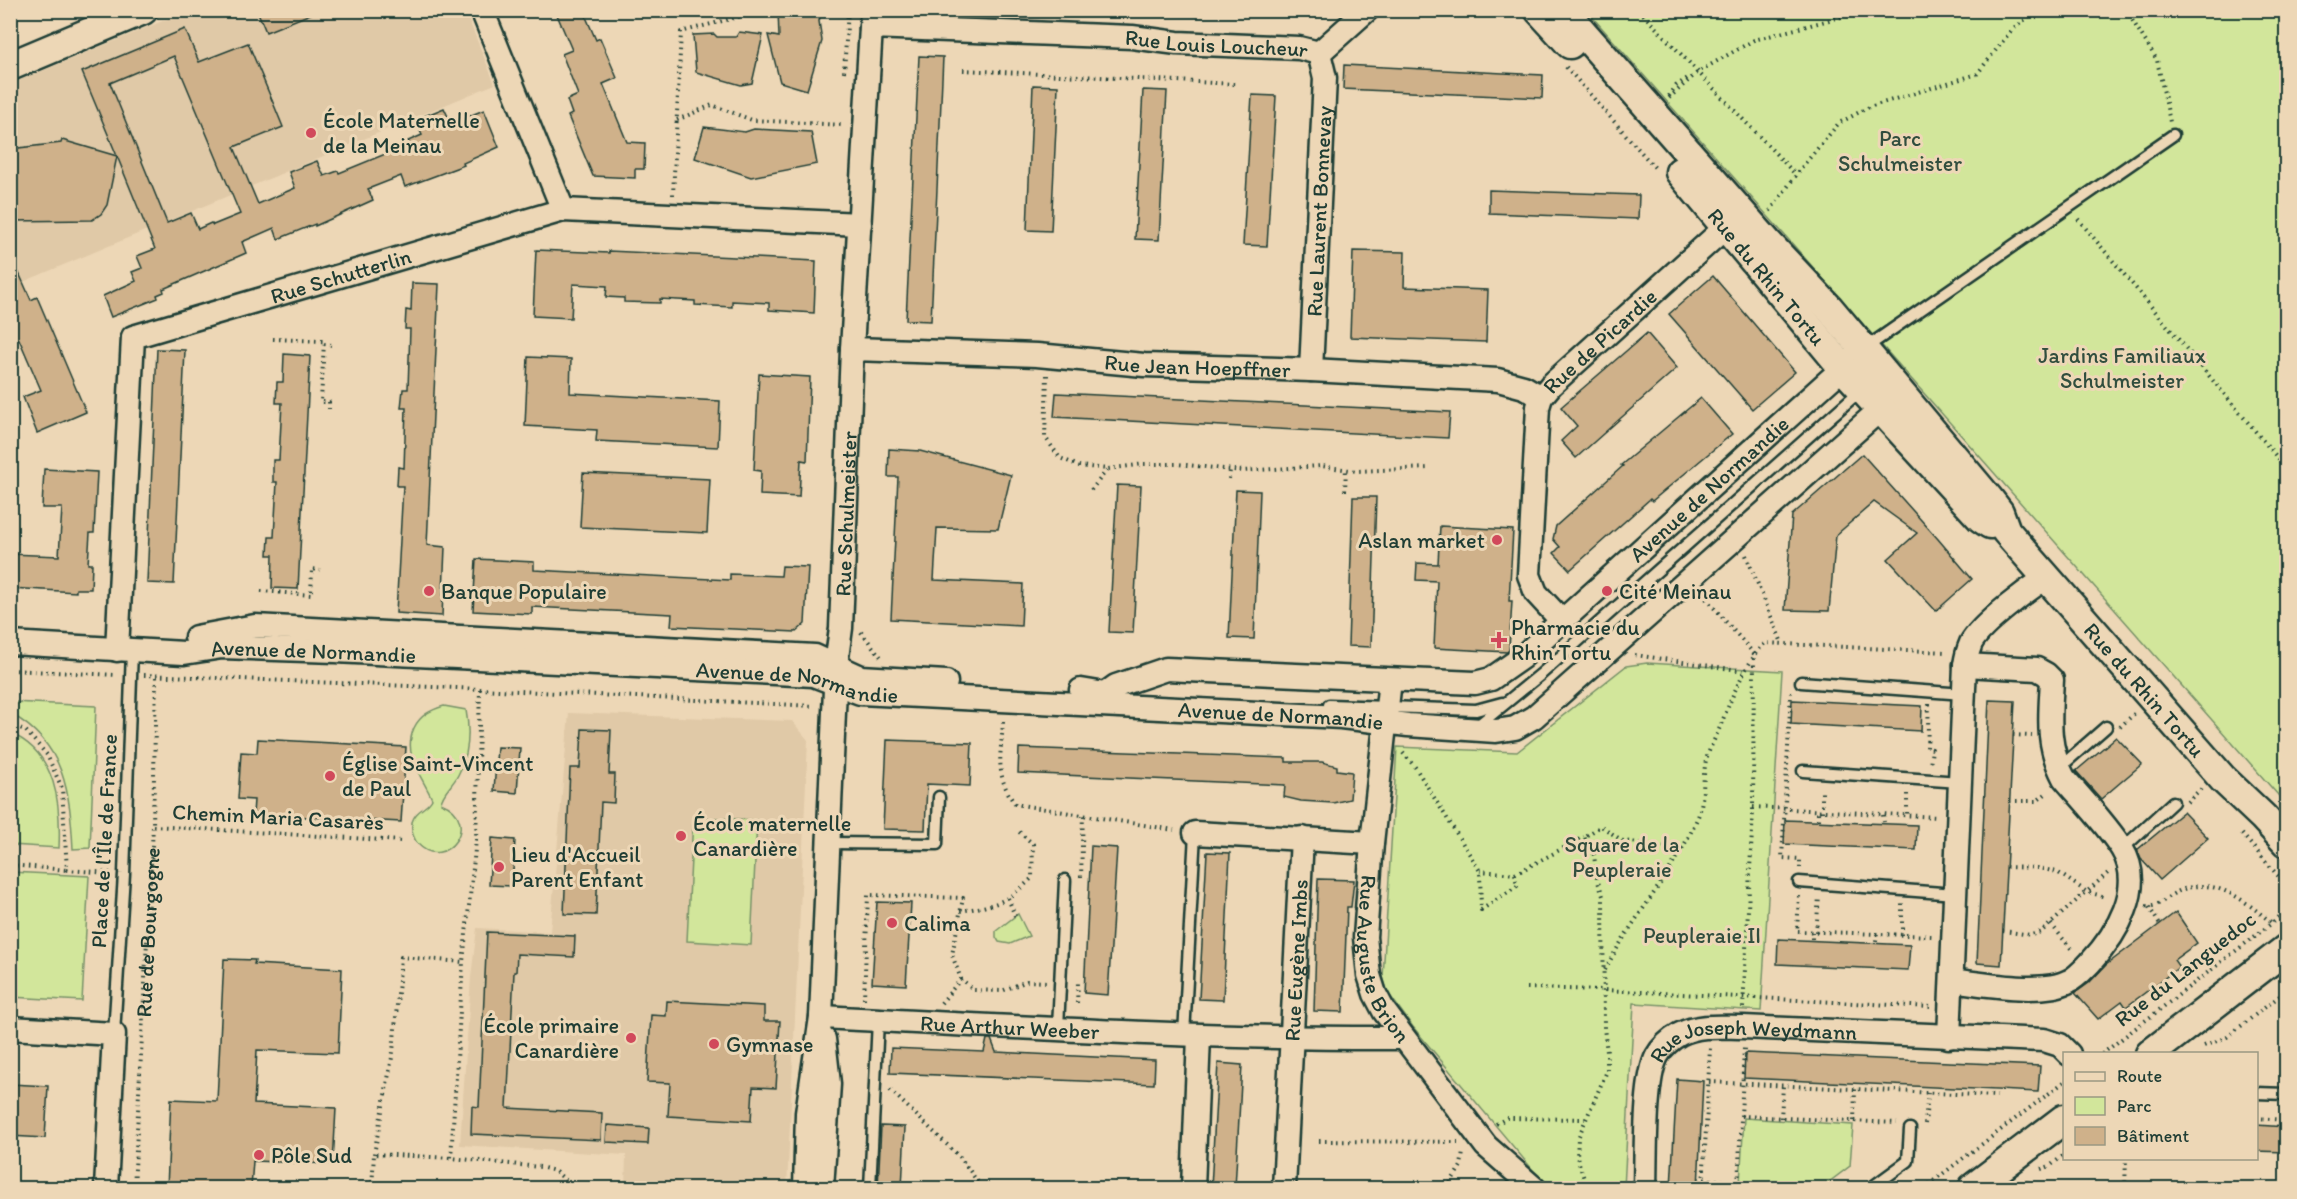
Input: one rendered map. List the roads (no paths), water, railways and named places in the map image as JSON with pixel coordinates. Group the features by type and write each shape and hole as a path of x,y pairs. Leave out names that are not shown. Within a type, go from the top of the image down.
{"street":[{"path":"10,66 143,10"},
{"path":"482,10 563,210"},
{"name":"Rue Louis Loucheur","path":"872,19 1022,35 1048,33 1177,43 1299,48 1319,53 1367,10"},
{"name":"Rue du Rhin Tortu","path":"1539,10 1734,219"},
{"name":"Rue du Rhin Tortu","path":"1563,10 1734,219 1878,387 1981,518 2006,531 2223,779 2264,817 2286,842"},
{"name":"Rue Schulmeister","path":"805,1188 807,1113 821,1017 836,674 841,628 852,349 872,19"},
{"name":"Rue Laurent Bonnevay","path":"1311,370 1325,78 1319,53"},
{"name":"Rue Schutterlin","path":"124,650 133,337 563,210 860,224"},
{"name":"Rue de Picardie","path":"1561,620 1536,593 1529,575 1538,407 1541,397 1551,385 1734,219"},
{"name":"Rue Jean Hoepffner","path":"852,349 1037,356 1144,364 1498,380 1524,387 1541,397"},
{"name":"Avenue de Normandie","path":"836,674 1077,690 1105,694 1116,686 1166,669 1475,683 1491,679 1521,658 1853,359"},
{"name":"Avenue de Normandie","path":"124,650 142,643 185,639 255,626 814,656 860,693 1341,717 1385,715 1496,731 1515,728 1534,717 1689,581 1878,387"},
{"path":"1949,1037 1966,659 1978,634 2026,591 2047,577"},
{"path":"10,643 124,650"},
{"path":"1952,980 2032,988 2069,981 2096,956 2120,924 2128,902 2130,879 2122,849 2064,778 2059,768 2051,742 2052,680 2037,669 1966,659"},
{"name":"Rue Auguste Brion","path":"1390,680 1372,843 1365,937 1369,975 1384,1011 1476,1141 1534,1188"},
{"path":"1196,833 1372,843"},
{"name":"Rue Eugène Imbs","path":"1284,1188 1302,838"},
{"path":"2151,1052 2286,949"},
{"name":"Rue Schulmeister","path":"821,1017 830,1084 822,1188"},
{"name":"Rue Arthur Weeber","path":"821,1017 1191,1035 1404,1038"},
{"name":"Rue Joseph Weydmann","path":"1645,1188 1651,1077 1656,1057 1665,1044 1679,1034 1703,1026 2044,1040 2060,1045 2068,1052"},
{"path":"10,1028 114,1034"},
{"name":"Rue de Bourgogne","path":"106,1188 114,1034"},
{"path":"1191,1035 1193,1188"},
{"path":"1973,1188 2063,1120"}],"lane":[{"path":"1853,359 2173,135"},
{"name":"Avenue de Normandie","path":"1473,729 1878,387"},
{"name":"Place de l'Île de France","path":"114,1034 131,675 124,650"},
{"path":"1801,682 1964,694"},
{"name":"Avenue de Normandie","path":"1105,694 1385,715 1476,710 1497,706 1517,694"},
{"path":"2059,768 2106,727"},
{"path":"1803,771 1960,782"},
{"path":"829,843 937,844 939,797"},
{"path":"2122,849 2173,802"},
{"path":"1191,1035 1196,833"},
{"path":"1058,1028 1065,880"},
{"path":"1799,882 1955,894"},
{"path":"870,1188 878,1020"},
{"path":"2258,1093 2286,1094"},
{"path":"1871,1188 1908,1161 1910,1125"}],"place":[{"name":"École Maternelle de la Meinau","path":"311,133"},
{"name":"Aslan market","path":"1497,540"},
{"name":"Banque Populaire","path":"429,591"},
{"name":"Cité Meinau","path":"1607,591"},
{"name":"Pharmacie du Rhin Tortu","path":"1499,640"},
{"name":"Église Saint-Vincent de Paul","path":"330,776"},
{"name":"École maternelle Canardière","path":"681,836"},
{"name":"Lieu d'Accueil Parent Enfant","path":"499,867"},
{"name":"Calima","path":"892,923"},
{"name":"École primaire Canardière","path":"631,1038"},
{"name":"Gymnase","path":"714,1044"},
{"name":"Pôle Sud","path":"259,1155"}],"park label":[{"name":"Parc Schulmeister","path":"1900,150"},
{"name":"Jardins Familiaux Schulmeister","path":"2122,368"},
{"name":"Square de la Peupleraie","path":"1622,856"},
{"name":"Peupleraie II","path":"1702,935"}]}
